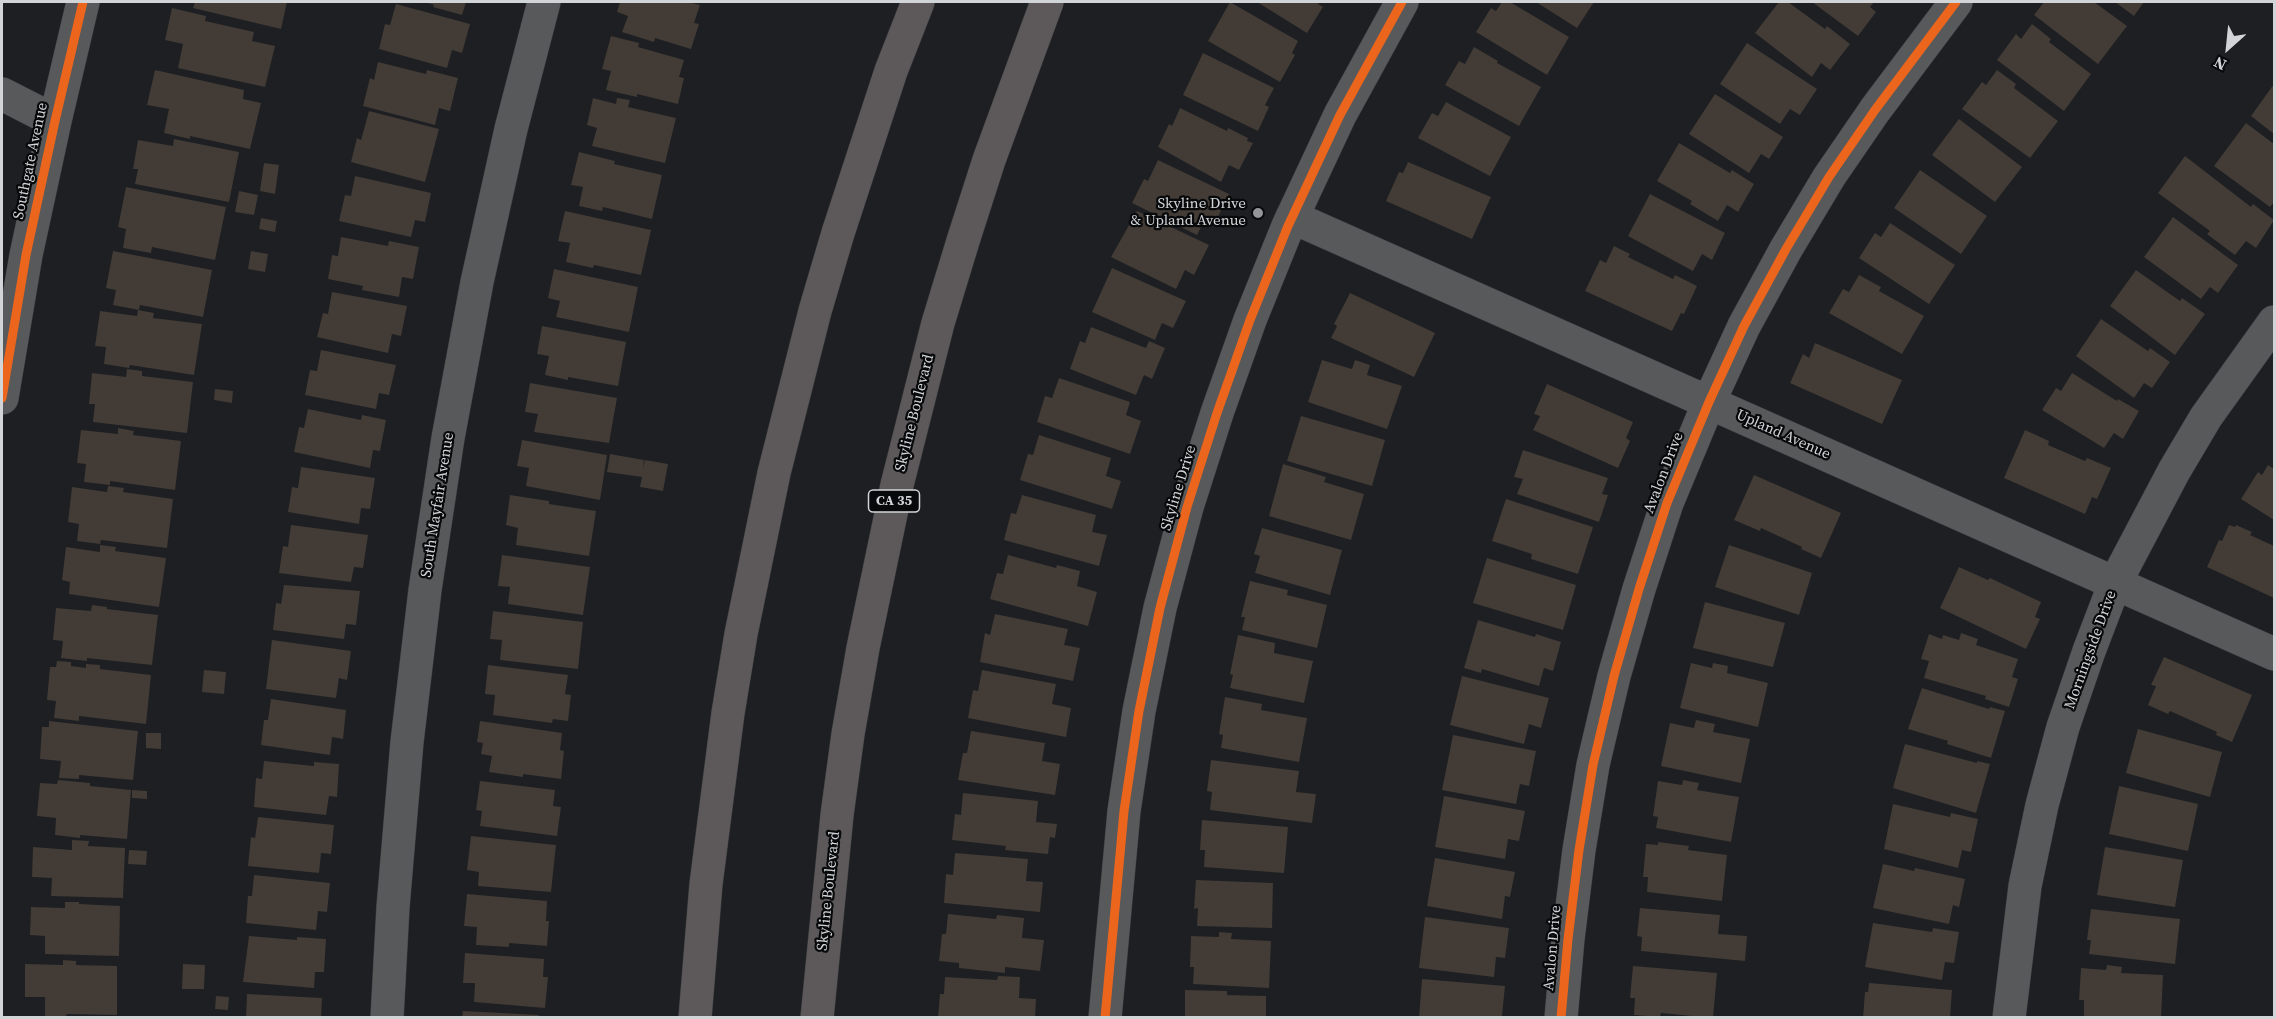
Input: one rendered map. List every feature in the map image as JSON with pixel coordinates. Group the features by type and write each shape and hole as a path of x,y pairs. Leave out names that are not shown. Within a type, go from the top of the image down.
{"main road":[{"path":"694,1017 706,884 728,713 743,624 774,473 815,311 835,244 888,81 918,2"},
{"name":"Skyline Boulevard","path":"817,1017 837,815 848,734 865,637 897,484 938,323 963,241 997,138 1047,2"}],"street":[{"name":"Southgate Avenue","path":"2,398 26,255 83,2"},
{"name":"South Mayfair Avenue","path":"387,1017 393,907 407,742 425,590 448,438 481,260 511,129 544,2"},
{"name":"Skyline Drive","path":"1105,1017 1124,811 1139,711 1160,608 1187,507 1250,320 1292,217 1340,115 1402,2"},
{"name":"Avalon Drive","path":"1561,1017 1579,850 1593,765 1614,676 1667,502 1708,402 1744,326 1786,249 1829,177 1875,110 1956,2"},
{"path":"2,94 55,121"},
{"name":"Upland Avenue","path":"1292,217 2274,654"},
{"name":"Morningside Drive","path":"2009,1017 2025,886 2042,805 2063,727 2115,583 2174,471 2206,417 2274,322"}],"building":[{"path":"195,2 287,2 281,29 193,8"},
{"path":"425,2 466,2 462,15 433,7 434,5"},
{"path":"620,2 688,2 700,5 694,23 699,24 691,49 655,38 654,42 622,32 628,16 617,12"},
{"path":"1230,2 1298,41 1292,53 1295,55 1280,82 1208,41"},
{"path":"1257,2 1320,2 1318,4 1323,7 1307,33"},
{"path":"1502,2 1510,2 1569,37 1547,75 1476,32 1491,8 1496,11"},
{"path":"1536,2 1594,2 1577,28"},
{"path":"1779,2 1788,2 1825,29 1827,26 1850,44 1830,70 1821,63 1812,77 1755,33"},
{"path":"1812,2 1874,2 1870,7 1876,12 1858,36"},
{"path":"2044,2 2094,2 2127,26 2098,64 2034,15"},
{"path":"2115,2 2144,2 2134,16"},
{"path":"396,4 470,24 462,53 452,50 447,68 379,49 385,24 390,25"},
{"path":"172,8 206,16 205,21 254,32 252,41 275,46 265,87 178,68 183,44 165,40"},
{"path":"2032,24 2051,39 2049,42 2091,74 2064,111 1997,60 2016,34 2021,39"},
{"path":"611,36 639,43 638,47 684,60 679,77 684,78 678,104 637,94 637,97 606,90 611,71 602,69"},
{"path":"1747,43 1817,89 1800,115 1790,109 1780,124 1720,84"},
{"path":"1474,47 1498,61 1497,63 1541,87 1519,126 1445,85 1459,61 1465,64"},
{"path":"1203,53 1274,88 1265,105 1269,107 1258,131 1183,95"},
{"path":"378,62 426,74 427,70 458,78 450,111 439,108 435,125 363,106 370,78 374,80"},
{"path":"155,70 244,90 243,99 261,103 250,149 190,136 190,139 164,133 169,109 147,105"},
{"path":"1997,70 2016,84 2014,88 2058,121 2030,158 1962,109 1982,82 1986,85"},
{"path":"2274,84 2274,134 2251,116"},
{"path":"1715,94 1783,137 1769,159 1761,154 1749,173 1689,134"},
{"path":"593,98 616,104 617,98 630,100 628,107 676,118 665,163 592,146 597,128 587,125"},
{"path":"1446,102 1511,137 1490,176 1418,138 1432,113 1438,116"},
{"path":"1180,108 1227,131 1228,128 1253,143 1239,170 1229,165 1221,182 1158,147 1169,124 1172,126"},
{"path":"369,111 439,129 425,182 351,162 357,138 361,140"},
{"path":"1959,119 2022,167 1995,202 1932,155"},
{"path":"2246,123 2274,144 2274,202 2270,207 2214,166"},
{"path":"174,139 239,152 229,202 135,184 138,169 133,169 138,140 173,146"},
{"path":"1679,143 1730,173 1732,170 1754,184 1738,212 1727,205 1718,221 1690,204 1692,201 1657,181"},
{"path":"579,152 615,161 614,164 662,175 652,219 603,207 602,211 579,206 583,187 571,185"},
{"path":"2185,156 2251,207 2253,204 2274,220 2256,248 2246,241 2235,255 2207,234 2210,231 2158,193"},
{"path":"1158,160 1229,194 1216,221 1206,217 1197,235 1132,203 1144,179 1148,181"},
{"path":"1408,162 1491,197 1472,239 1386,201 1399,172 1403,173"},
{"path":"264,163 279,165 275,194 260,191"},
{"path":"1920,170 1987,216 1961,254 1894,208"},
{"path":"355,176 431,193 425,222 415,220 411,237 339,221 345,195 351,196"},
{"path":"126,187 226,207 215,260 152,247 151,253 123,248 126,229 118,227"},
{"path":"239,191 258,195 254,215 235,212"},
{"path":"1650,194 1725,233 1712,260 1702,254 1693,271 1628,236"},
{"path":"565,211 651,230 641,275 594,265 593,268 566,262 570,243 558,241"},
{"path":"1137,211 1209,245 1194,275 1185,270 1176,289 1111,257"},
{"path":"2173,217 2238,265 2218,293 2210,287 2201,299 2144,257"},
{"path":"261,218 277,221 275,232 259,229"},
{"path":"1890,223 1955,265 1929,304 1859,258 1875,233 1881,237"},
{"path":"341,237 388,246 389,241 419,247 413,279 402,277 399,297 362,290 363,286 328,279 332,255 338,256"},
{"path":"1614,246 1630,254 1628,257 1673,279 1675,275 1697,286 1684,314 1681,313 1672,331 1585,291 1600,260 1606,263"},
{"path":"113,251 212,270 203,317 140,305 139,310 113,305 116,290 106,288"},
{"path":"251,251 268,254 265,272 248,269"},
{"path":"1112,268 1186,301 1173,328 1162,323 1155,340 1092,312"},
{"path":"554,269 638,287 629,332 556,317 560,301 548,298"},
{"path":"2136,270 2180,301 2182,298 2205,314 2175,355 2110,306"},
{"path":"1859,275 1881,287 1879,291 1924,316 1902,354 1829,313 1843,289 1849,292"},
{"path":"332,292 407,306 401,336 392,334 388,353 317,337 323,313 328,314"},
{"path":"1350,293 1435,333 1414,377 1331,338 1337,326 1334,324"},
{"path":"138,310 154,313 153,318 202,324 194,375 130,365 129,368 104,364 106,347 95,346 100,311 137,316"},
{"path":"2101,319 2148,351 2150,348 2170,362 2152,388 2144,383 2134,398 2076,356"},
{"path":"542,326 626,342 618,386 545,375 549,356 537,354"},
{"path":"1091,327 1146,348 1149,341 1165,348 1152,379 1144,375 1136,395 1070,369 1080,341 1085,343"},
{"path":"1815,343 1902,380 1882,424 1790,383 1803,354 1809,358"},
{"path":"321,350 396,365 389,395 379,393 376,409 305,395 310,370 317,371"},
{"path":"1322,360 1352,369 1355,360 1370,365 1367,375 1402,386 1387,429 1308,402"},
{"path":"127,369 142,371 142,376 193,382 187,433 93,422 95,404 89,404 92,373 126,377"},
{"path":"2072,373 2117,401 2118,399 2139,411 2123,439 2114,433 2104,448 2042,410 2056,388 2061,391"},
{"path":"1059,378 1130,402 1126,415 1141,421 1130,454 1037,422 1045,396 1052,398"},
{"path":"530,383 617,398 609,443 534,432 538,414 525,412"},
{"path":"1547,384 1633,422 1626,438 1630,441 1618,468 1533,430 1540,416 1534,414"},
{"path":"215,389 233,391 232,403 214,400"},
{"path":"308,409 361,420 362,415 386,420 380,451 373,450 370,468 294,452 299,427 304,428"},
{"path":"1301,416 1385,440 1372,486 1287,461"},
{"path":"118,428 134,431 133,435 181,441 175,490 110,481 110,485 84,482 86,464 77,463 81,430 118,434"},
{"path":"2025,430 2049,441 2048,445 2085,461 2087,458 2111,468 2097,499 2092,497 2085,514 2004,478"},
{"path":"1039,435 1111,458 1106,476 1121,481 1112,509 1020,480 1028,454 1033,455"},
{"path":"522,440 607,455 600,500 526,486 529,468 517,466"},
{"path":"1523,450 1608,478 1602,494 1608,495 1599,522 1517,494 1523,479 1514,477"},
{"path":"610,454 644,460 643,469 645,460 668,464 663,491 640,487 642,477 607,472"},
{"path":"1283,464 1326,477 1324,482 1364,494 1351,540 1269,516"},
{"path":"2268,465 2274,469 2274,520 2241,499 2258,472 2262,475"},
{"path":"301,467 375,478 370,509 361,508 359,524 288,512 292,487 298,488"},
{"path":"1754,475 1841,513 1821,558 1761,528 1760,531 1734,520"},
{"path":"108,486 124,488 123,492 173,499 167,548 101,540 100,544 77,541 79,524 68,522 72,487 107,492"},
{"path":"510,495 596,511 589,556 516,545 518,528 506,525"},
{"path":"1022,495 1096,515 1092,532 1107,535 1099,566 1004,540 1011,513 1016,514"},
{"path":"1506,499 1593,527 1578,574 1531,559 1532,554 1492,541"},
{"path":"291,525 368,535 363,568 354,567 351,582 279,573 283,546 288,547"},
{"path":"2229,525 2235,527 2236,525 2252,532 2250,535 2274,546 2274,598 2207,567 2219,540 2222,541"},
{"path":"1262,528 1342,550 1330,595 1255,573 1260,556 1254,554"},
{"path":"100,545 116,547 115,551 166,558 159,607 69,594 70,582 62,580 66,547 100,552"},
{"path":"1729,545 1812,573 1799,615 1715,587"},
{"path":"502,555 590,567 583,615 508,604 510,587 498,586"},
{"path":"1008,555 1056,568 1057,565 1080,571 1077,586 1097,592 1088,626 990,599 997,573 1003,574"},
{"path":"1487,558 1576,585 1563,630 1473,603"},
{"path":"1959,567 1988,580 1990,578 2041,602 2035,617 2040,619 2026,649 1940,608"},
{"path":"1250,581 1288,590 1287,595 1327,605 1317,648 1242,630 1245,617 1241,617"},
{"path":"284,585 360,591 356,625 346,624 344,639 273,630 276,603 281,604"},
{"path":"1705,602 1785,623 1773,667 1693,648"},
{"path":"92,605 158,615 152,665 87,658 87,661 61,658 63,641 53,640 56,608 91,611"},
{"path":"493,611 583,622 578,669 500,660 502,640 490,639"},
{"path":"995,614 1068,629 1064,645 1080,648 1073,681 980,662 985,633 990,635"},
{"path":"1478,620 1535,637 1536,634 1561,642 1553,671 1544,668 1539,686 1482,669 1481,673 1464,668"},
{"path":"1961,633 1978,639 1976,645 2018,659 2012,677 2018,679 2009,707 1985,699 1986,696 1924,678 1929,661 1921,659 1929,634 1942,639 1943,635 1959,640"},
{"path":"1238,635 1275,643 1274,653 1313,661 1304,703 1230,688 1233,675 1230,674"},
{"path":"272,640 351,651 347,680 339,678 336,698 266,689"},
{"path":"2164,657 2252,695 2232,742 2216,735 2217,732 2170,711 2168,714 2148,705 2156,686 2151,685"},
{"path":"57,661 71,662 71,666 86,668 86,664 100,665 100,669 151,675 146,724 79,716 79,721 54,718 56,701 47,700 50,667 56,667"},
{"path":"1691,663 1712,668 1713,663 1728,666 1727,673 1768,683 1758,727 1680,708"},
{"path":"488,665 568,675 565,694 571,695 568,721 553,719 552,723 493,715 495,695 485,694"},
{"path":"204,670 226,672 224,694 202,692"},
{"path":"982,670 1056,684 1052,704 1071,708 1066,737 968,718 973,690 978,691"},
{"path":"1462,676 1549,698 1541,728 1529,724 1524,744 1450,725"},
{"path":"1922,688 1989,709 1990,707 2005,711 1991,758 1947,744 1948,741 1908,729"},
{"path":"1225,697 1262,704 1261,710 1307,718 1299,762 1221,748 1223,735 1219,734"},
{"path":"271,699 346,710 343,739 332,737 330,755 261,745 264,720 268,720"},
{"path":"1696,720 1715,724 1713,732 1750,739 1741,783 1661,766 1670,723 1694,728"},
{"path":"49,721 138,731 133,780 79,775 79,779 59,778 61,761 40,759 42,727 49,727"},
{"path":"480,721 562,733 560,750 564,751 561,779 489,772 492,756 481,754 483,743 477,742"},
{"path":"2138,729 2222,752 2210,797 2126,773"},
{"path":"971,731 1045,743 1042,761 1060,764 1055,795 958,780 963,753 967,753"},
{"path":"146,733 161,733 161,749 146,748"},
{"path":"1453,735 1536,751 1529,786 1520,784 1516,804 1442,790"},
{"path":"1905,744 1977,763 1977,761 1990,764 1976,813 1893,788"},
{"path":"1211,760 1299,771 1296,792 1316,794 1312,823 1210,810 1212,792 1207,791"},
{"path":"264,761 314,766 314,762 339,764 337,797 329,796 326,815 254,807 256,778 262,779"},
{"path":"58,780 131,790 127,839 55,835 56,818 37,816 40,783 57,784"},
{"path":"1683,780 1699,783 1697,790 1739,797 1731,842 1656,828 1658,817 1653,816 1658,781 1682,785"},
{"path":"480,781 555,790 553,806 561,807 557,836 480,826 482,811 476,810"},
{"path":"2119,786 2198,804 2188,851 2109,834"},
{"path":"132,790 147,791 147,799 132,798"},
{"path":"963,793 1038,801 1036,822 1057,824 1055,838 1050,837 1048,854 1005,850 1006,846 952,840 955,814 961,815"},
{"path":"1444,796 1525,811 1519,841 1508,839 1505,859 1435,847"},
{"path":"1893,804 1950,817 1951,813 1978,819 1971,852 1962,850 1958,868 1884,849"},
{"path":"258,817 334,825 331,854 321,853 319,873 248,866 251,837 255,838"},
{"path":"1202,820 1288,827 1284,873 1204,867 1205,850 1200,850"},
{"path":"471,836 556,845 551,892 478,886 479,872 467,870"},
{"path":"72,840 89,841 88,846 125,848 123,898 51,896 52,878 32,877 33,847 72,850"},
{"path":"1658,842 1689,846 1688,850 1727,855 1722,901 1647,892 1648,877 1643,877 1646,844 1658,845"},
{"path":"2105,847 2183,860 2175,907 2097,895"},
{"path":"129,850 147,851 146,865 128,864"},
{"path":"955,853 1028,859 1026,881 1043,882 1040,912 944,903 946,874 953,875"},
{"path":"1435,858 1515,872 1510,897 1505,896 1502,919 1427,906"},
{"path":"1883,864 1914,871 1915,868 1965,879 1959,907 1953,905 1949,924 1873,908"},
{"path":"254,875 330,883 327,912 318,911 316,930 246,923 248,896 252,896"},
{"path":"1196,880 1273,883 1272,928 1197,926 1198,908 1194,909"},
{"path":"467,894 547,901 546,921 549,921 547,946 509,943 509,947 476,945 477,927 464,926"},
{"path":"65,902 120,906 119,956 45,954 45,936 30,935 31,907 65,908"},
{"path":"1640,908 1720,915 1718,934 1747,936 1745,961 1641,951 1642,937 1637,936"},
{"path":"2091,909 2180,919 2175,964 2089,954 2091,940 2087,940"},
{"path":"948,914 996,919 997,915 1024,918 1022,938 1044,940 1040,971 1005,967 1005,973 959,968 959,963 939,961 942,934 946,934"},
{"path":"1425,917 1509,928 1505,958 1496,957 1494,977 1419,968"},
{"path":"1873,923 1932,932 1933,928 1959,932 1954,963 1945,962 1942,980 1865,967"},
{"path":"1219,932 1232,933 1231,939 1271,941 1269,988 1193,984 1194,967 1190,967 1191,936 1219,937"},
{"path":"249,936 297,940 297,937 326,939 324,972 315,972 314,988 243,982"},
{"path":"465,953 544,959 543,977 548,977 545,1008 474,1002 475,983 463,983"},
{"path":"63,960 76,961 76,965 117,966 117,1015 45,1016 45,997 25,997 25,964 63,965"},
{"path":"183,964 205,965 204,989 182,989"},
{"path":"2107,965 2122,967 2121,973 2163,975 2161,1018 2084,1016 2084,1000 2079,1000 2081,968 2106,970"},
{"path":"1633,966 1717,973 1713,1018 1661,1013 1660,1017 1634,1015 1635,998 1630,998"},
{"path":"998,976 1020,977 1019,998 1036,999 1035,1018 938,1018 940,994 944,994 945,977 997,980"},
{"path":"1422,979 1505,986 1502,1016 1419,1018"},
{"path":"1869,983 1952,990 1950,1018 1863,1018 1865,992 1868,992"},
{"path":"1185,990 1227,991 1227,995 1266,996 1266,1018 1185,1018"},
{"path":"247,994 322,998 321,1018 246,1018"},
{"path":"216,996 229,997 228,1010 215,1009"},
{"path":"463,1011 539,1015 539,1018 462,1018"}],"cycle path":[{"path":"2,398 26,255 83,2"},
{"path":"1105,1018 1124,811 1139,711 1160,608 1187,507 1250,320 1288,226 1340,115 1402,2"},
{"path":"1561,1018 1579,850 1593,765 1614,676 1667,503 1744,326 1786,249 1829,177 1875,110 1956,2"}],"place":[{"name":"Skyline Drive & Upland Avenue","path":"1258,213"}]}
